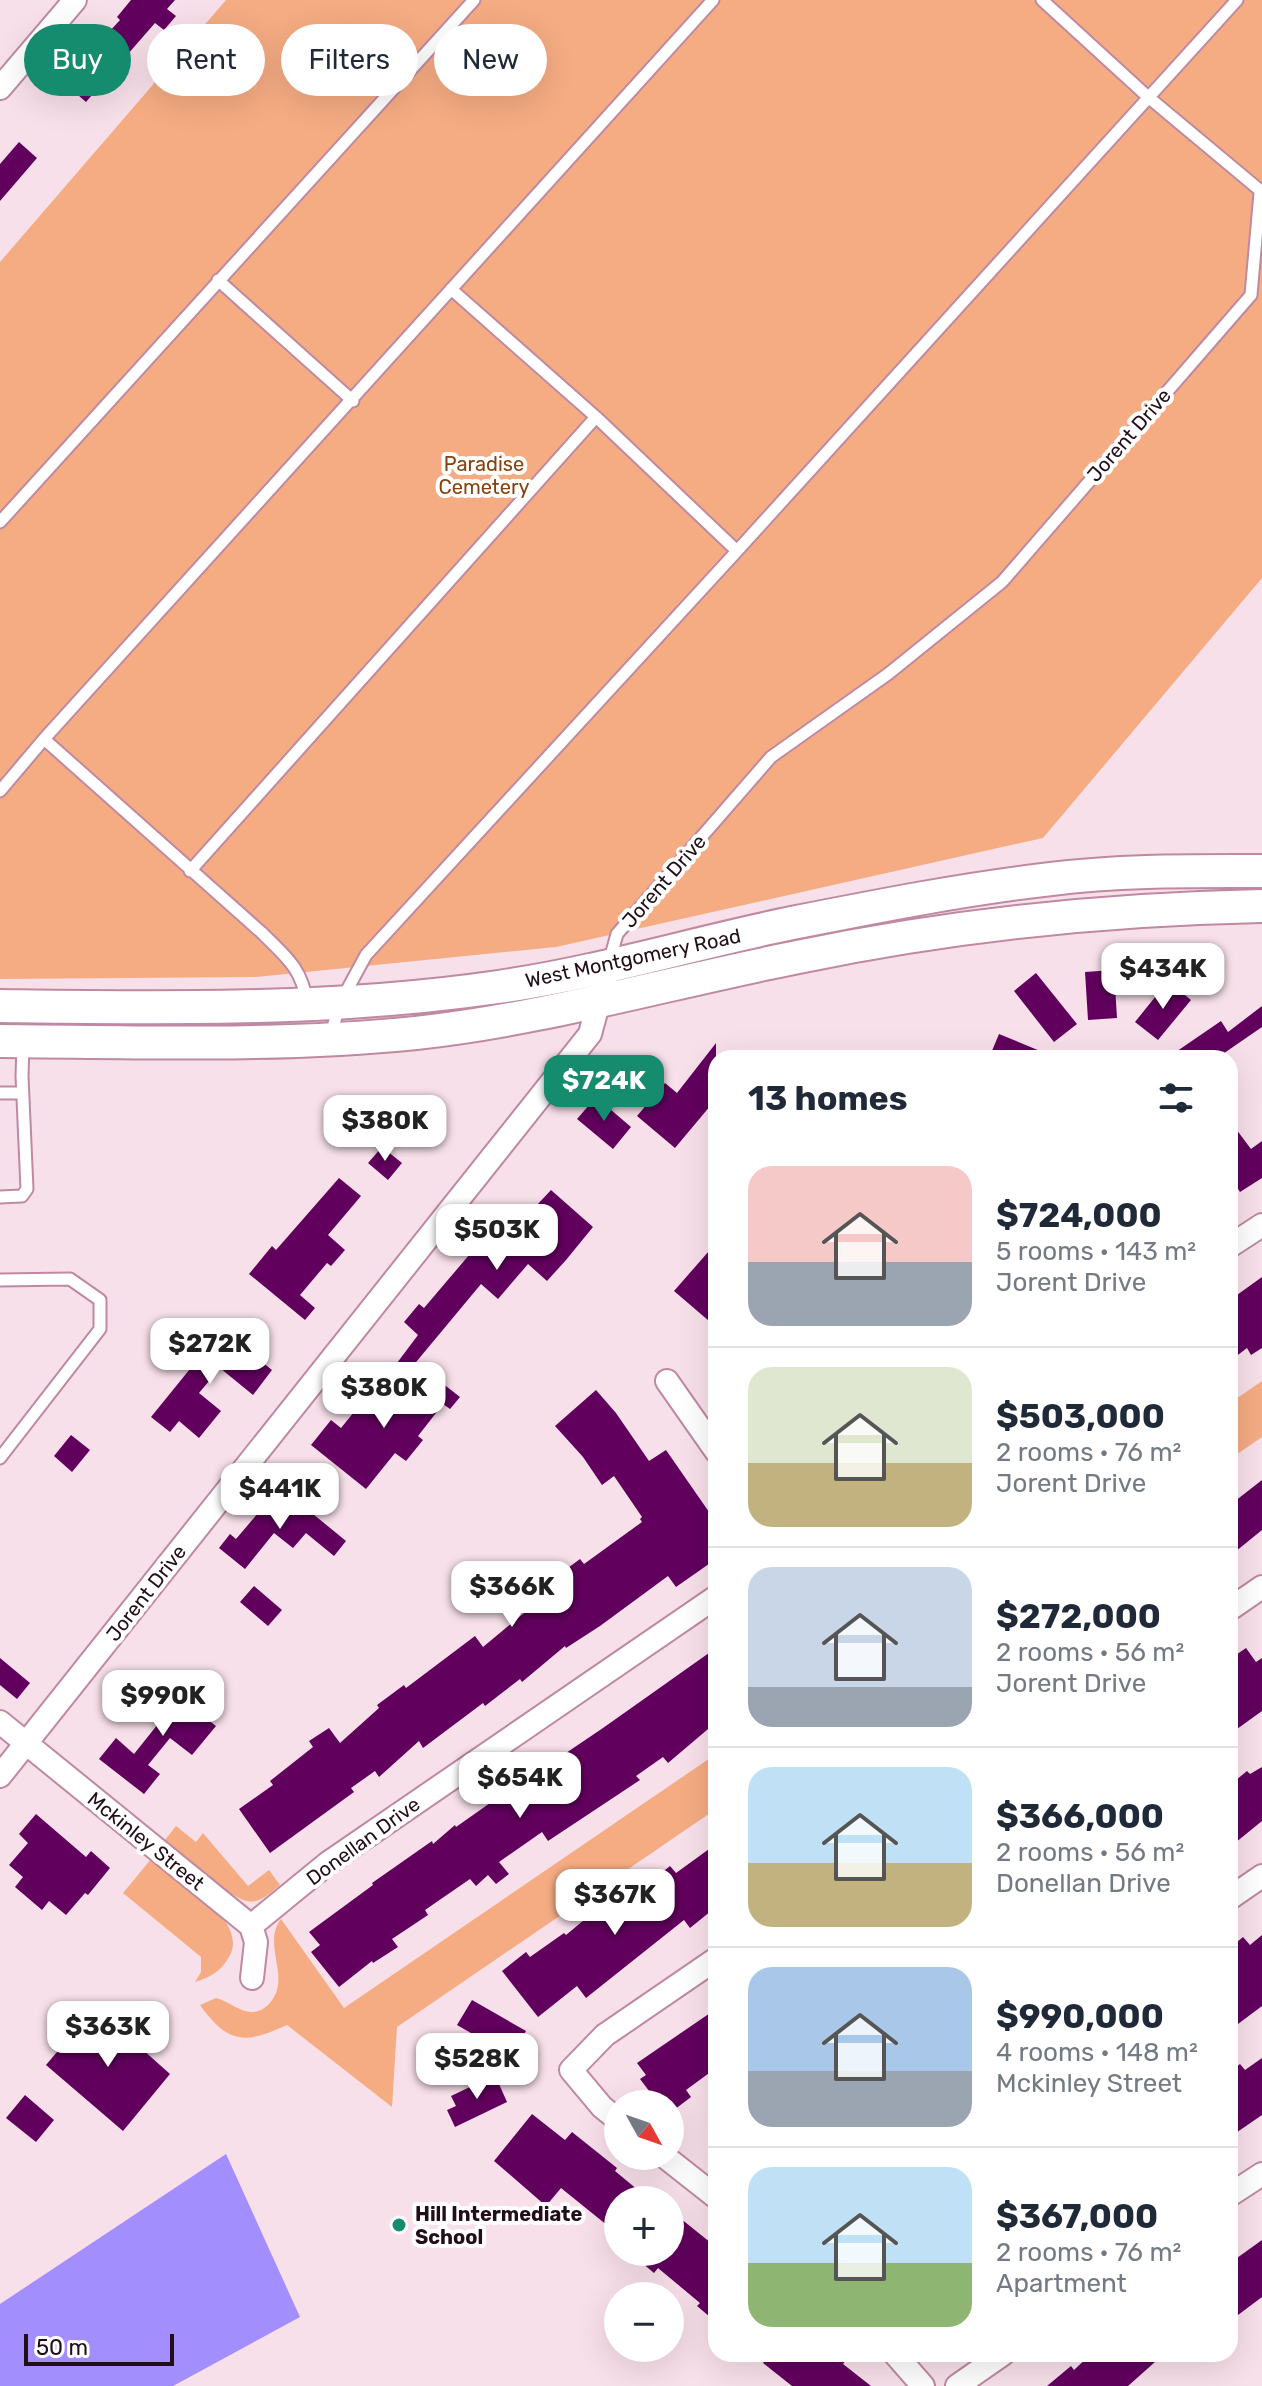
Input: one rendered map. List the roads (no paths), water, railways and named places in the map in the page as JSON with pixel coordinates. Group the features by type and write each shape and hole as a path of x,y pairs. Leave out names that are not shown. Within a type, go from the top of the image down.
{"main road":[{"name":"West Montgomery Road","path":"0,1006 212,1008 414,998 502,987 790,924 965,891 1082,876 1154,871 1262,871"},
{"name":"West Montgomery Road","path":"12,1041 214,1043 416,1033 598,1002 799,956 970,927 1157,908 1262,906"}],"street":[{"path":"0,88 75,0"},
{"name":"Jorent Drive","path":"0,1776 590,1034 609,964"},
{"path":"1238,1241 1262,1225"},
{"path":"667,1381 708,1440"},
{"path":"1238,1604 1262,1587"},
{"name":"Donellan Drive","path":"251,1926 328,1863 708,1602"},
{"name":"Mckinley Street","path":"0,1722 251,1926"},
{"path":"1238,1892 1262,1876"},
{"path":"251,1926 256,1942 252,1978"},
{"path":"604,2109 571,2070 605,2035 708,1964"},
{"path":"682,2170 708,2191"},
{"path":"1238,2190 1262,2174"},
{"path":"902,2362 923,2386"},
{"path":"957,2386 992,2362"}],"lane":[{"path":"0,522 474,0"},
{"path":"0,791 713,0"},
{"path":"1042,0 1147,96 1261,192 1257,295"},
{"path":"330,1039 340,1003 366,955 1237,0"},
{"path":"218,280 353,401"},
{"path":"451,289 596,417 737,551"},
{"name":"Jorent Drive","path":"609,964 617,934 771,757 888,674 1002,582 1257,295"},
{"path":"190,871 596,417"},
{"path":"44,739 261,932 292,964 304,982 307,1004"},
{"path":"0,1197 22,1196 27,1189 22,1093 12,1041"},
{"path":"0,1093 22,1093"},
{"path":"0,1280 70,1279 100,1300 100,1329 0,1458"}],"place":[{"name":"Hill Intermediate School","path":"399,2225"}],"park label":[{"name":"Paradise Cemetery","path":"484,476"}]}
